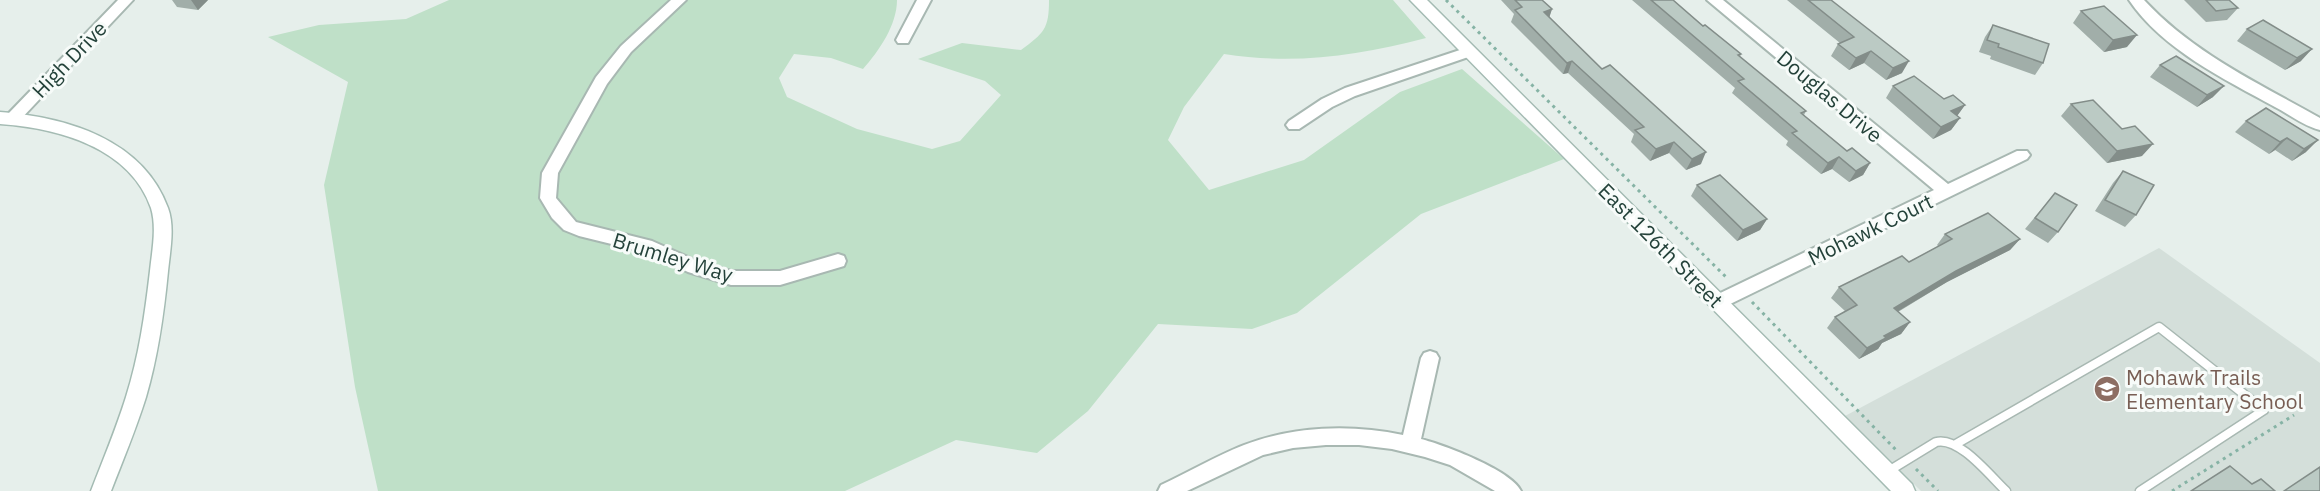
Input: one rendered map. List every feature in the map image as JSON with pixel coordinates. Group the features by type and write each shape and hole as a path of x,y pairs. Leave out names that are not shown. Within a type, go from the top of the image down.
{"street":[{"name":"High Drive","path":"7,118 126,0"},
{"name":"Brumley Way","path":"679,0 626,49 601,81 550,173 548,198 558,214 570,226 585,232 652,247 694,267 731,278 780,278 838,261"},
{"path":"903,40 924,0"},
{"name":"East 126th Street","path":"1418,0 1905,491"},
{"name":"Douglas Drive","path":"1714,0 1947,192"},
{"path":"2136,0 2169,33 2196,53 2320,125"},
{"path":"1294,125 1327,103 1350,92 1469,52"},
{"path":"7,118 59,125 94,139 119,154 145,180 160,208 163,238 155,312 136,396 101,491"},
{"name":"Mohawk Court","path":"1718,302 2022,155"},
{"path":"1410,446 1430,358"},
{"path":"1168,491 1260,447 1296,438 1326,434 1354,436 1410,446 1464,463 1511,491"}],"lane":[{"path":"1956,444 2159,327 2264,410 2140,491"},
{"path":"1887,472 1936,442 1944,440 1956,444 2006,491"}],"path":[{"path":"1446,0 1741,291 1938,491"},
{"path":"2172,491 2294,415"}],"shaded area":[{"name":"Mohawk Trails Elementary School","path":"2159,248 2320,363 2320,491 1921,491 1845,416"}],"green space":[{"path":"449,0 897,0 890,28 881,46 863,69 831,58 794,54 779,78 787,97 857,129 932,149 960,141 1001,95 985,81 918,59 962,43 1021,50 1044,30 1048,18 1049,0 1393,0 1426,38 1376,50 1301,59 1224,54 1184,107 1168,140 1209,190 1304,160 1400,92 1462,69 1564,159 1421,214 1297,313 1252,329 1158,324 1088,411 1037,453 956,440 845,491 378,491 355,387 324,185 348,82 268,37 319,25 406,19"}],"building":[{"path":"1515,0 1542,0 1552,9 1544,12 1602,69 1610,65 1706,152 1692,159 1674,142 1656,149 1635,130 1644,127 1572,61 1567,63 1515,10 1522,7"},
{"path":"1651,0 1673,0 1741,54 1738,55 1806,111 1801,113 1847,151 1852,148 1870,163 1856,171 1839,157 1828,163 1792,133 1797,131 1738,81 1744,79"},
{"path":"1808,0 1831,0 1909,61 1893,68 1871,51 1856,58 1838,44 1854,37"},
{"path":"2206,0 2229,0 2238,8 2216,11"},
{"path":"2104,6 2137,35 2113,40 2081,11"},
{"path":"2263,20 2312,49 2297,58 2247,29"},
{"path":"1993,25 2049,44 2043,63 1998,47 1999,44 1987,40"},
{"path":"2176,56 2224,86 2207,95 2160,65"},
{"path":"1914,76 1944,99 1953,95 1965,105 1951,111 1960,118 1941,127 1893,86"},
{"path":"2093,100 2122,129 2135,126 2153,144 2117,151 2071,104"},
{"path":"2266,108 2318,140 2304,149 2287,138 2280,142 2246,121"},
{"path":"2123,171 2154,185 2136,215 2105,200"},
{"path":"1720,175 1767,219 1743,230 1697,185"},
{"path":"2055,193 2077,205 2058,232 2035,218"},
{"path":"1988,213 2020,239 1956,271 1894,308 1910,322 1867,348 1835,317 1857,305 1839,287 1902,256 1909,262 1952,239 1945,234"},
{"path":"2230,466 2252,484 2261,479 2275,491 2191,491"},
{"path":"2320,467 2320,491 2284,491"}],"place":[{"name":"Mohawk Trails Elementary School","path":"2107,389"}]}
